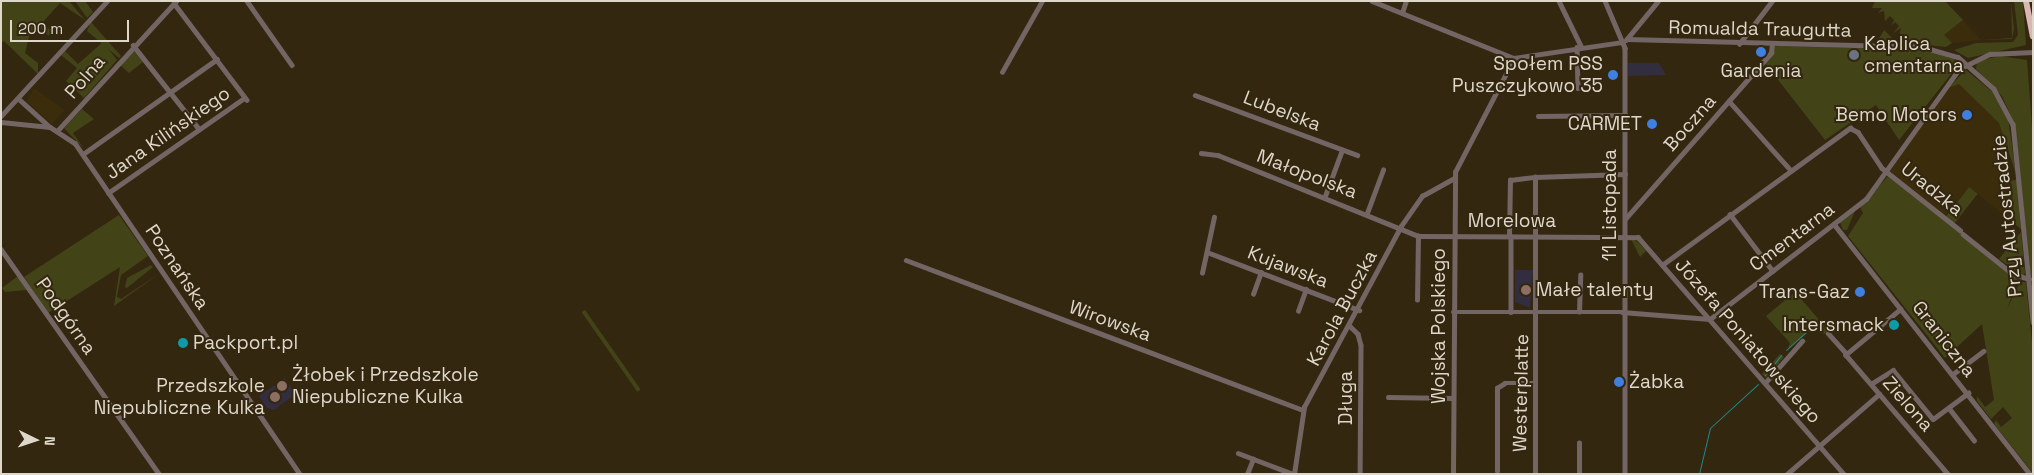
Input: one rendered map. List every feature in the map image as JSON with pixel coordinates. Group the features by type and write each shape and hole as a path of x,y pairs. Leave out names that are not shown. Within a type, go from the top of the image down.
{"highway":[{"path":"2026,1 2033,36"}],"street":[{"path":"1,116 20,100 107,1"},
{"path":"247,1 292,64"},
{"path":"1004,71 1042,1"},
{"path":"1372,1 1514,58 1451,178"},
{"path":"1402,13 1406,1"},
{"path":"1559,1 1579,46 1578,88"},
{"name":"11 Listopada","path":"1605,1 1625,41 1625,474"},
{"path":"1625,41 1658,1"},
{"path":"1739,44 1772,1"},
{"path":"83,154 217,59 175,2"},
{"name":"Polna","path":"58,130 133,45 175,2"},
{"name":"Romualda Traugutta","path":"1514,58 1579,46 1625,41 1923,47 1949,52"},
{"name":"Boczna","path":"1626,218 1770,53 1772,44"},
{"path":"133,45 172,92 199,129"},
{"name":"Przy Autostradzie","path":"1949,52 1967,64 1994,89 2013,124 2033,322"},
{"path":"1967,64 1990,54 2033,52"},
{"name":"Jana Kilińskiego","path":"108,193 199,129 246,99 217,59"},
{"name":"Cmentarna","path":"1710,319 1866,199 1946,85 1967,64"},
{"name":"Lubelska","path":"1195,95 1357,156"},
{"path":"20,100 50,127"},
{"path":"1662,265 1789,168 1729,101"},
{"path":"1538,116 1625,115"},
{"name":"Poznańska","path":"1,122 50,127 58,130 83,154 300,474"},
{"name":"Uradzka","path":"1789,168 1850,128 1858,132 1885,171 2013,274 2029,278"},
{"path":"1325,196 1342,150"},
{"name":"Małopolska","path":"1201,153 1218,155 1401,226"},
{"path":"1367,213 1383,170"},
{"path":"1511,312 1510,180 1535,177 1625,174"},
{"name":"Westerplatte","path":"1535,177 1535,474"},
{"name":"Karola Buczka","path":"1293,474 1303,410 1359,310 1401,226 1422,196 1451,178"},
{"name":"Wojska Polskiego","path":"1451,178 1454,236 1454,474"},
{"path":"1730,214 1773,271"},
{"path":"1202,273 1214,217"},
{"name":"Graniczna","path":"1834,224 2030,474"},
{"path":"1401,226 1418,236 1417,300"},
{"name":"Morelowa","path":"1418,236 1625,235"},
{"name":"Józefa Poniatowskiego","path":"1625,235 1639,238 1844,474"},
{"name":"Podgórna","path":"1,249 159,474"},
{"name":"Kujawska","path":"1207,252 1359,310"},
{"name":"Wirowska","path":"906,260 1303,410"},
{"path":"1253,294 1261,272"},
{"path":"1579,312 1580,274"},
{"path":"1298,311 1306,289"},
{"path":"1846,353 1901,309"},
{"path":"1454,312 1626,313 1710,319"},
{"name":"Długa","path":"1350,326 1358,334 1361,345 1360,474"},
{"name":"Zielona","path":"1828,333 1948,474"},
{"path":"1765,383 1802,341"},
{"path":"1953,374 1983,352"},
{"path":"1871,384 1886,370 1894,370 1930,418 1948,408 1968,393"},
{"path":"1497,471 1497,388 1503,383 1535,383"},
{"path":"1787,474 1879,394"},
{"path":"1388,397 1453,398"},
{"path":"1948,408 1974,440"},
{"path":"1578,474 1579,443"},
{"path":"1238,453 1293,474"},
{"path":"1247,474 1253,459"}],"shaded area":[{"path":"1,1 69,1 85,20 60,3 42,23 52,31 49,36 40,28 30,33 25,53 38,63 38,74 4,41 1,43"},
{"path":"75,1 85,1 93,12 87,18"},
{"path":"1875,1 1945,1 1963,20 1944,35 1952,43 1946,47 1910,43 1899,38 1901,28 1893,33 1899,26 1895,22 1891,26 1894,20 1890,16 1885,21 1884,11 1878,13 1882,8 1872,8"},
{"path":"2011,1 2014,29 2012,39 1981,40 2012,38"},
{"path":"2014,1 2023,1 2026,45 1968,58 1954,50 1976,43 2013,42 2018,35"},
{"path":"1963,20 1981,40 1952,43 1944,35"},
{"path":"91,22 121,56 119,58 87,31"},
{"path":"1884,30 1895,41 1895,43 1877,42"},
{"path":"103,42 117,60 84,98 66,81 77,68 61,55 65,51 78,64"},
{"path":"1774,46 1927,50 1950,55 1959,64 1899,140 1876,105 1825,140 1765,63"},
{"path":"133,50 143,62 129,73 120,65"},
{"path":"2000,56 2027,60 2033,142 2033,298 2015,125 2002,96 1976,69 1977,61"},
{"path":"1628,63 1659,63 1666,75 1628,76"},
{"path":"1966,70 1994,93 2008,118 2016,174 1999,123 1959,84 1948,88"},
{"path":"1959,84 1999,123 2009,154 2015,224 1969,187 1945,216 1890,171 1948,88"},
{"path":"34,88 65,110 52,124 26,101"},
{"path":"82,109 94,119 73,133 84,149 64,128"},
{"path":"1889,175 2018,279 2007,309 2020,282 2026,282 2033,352 2033,473 1994,424 1996,420 2001,427 2012,418 2003,407 1991,419 1977,401 1977,396 1985,407 1994,400 1982,324 1945,358 1848,236 1863,213 1860,207"},
{"path":"2017,179 2021,229 2015,224 2011,181"},
{"path":"1969,187 1978,194 1954,224 1946,217"},
{"path":"1855,211 1847,230 1843,230 1840,222"},
{"path":"119,215 148,256 121,275 117,297 121,299 160,273 114,306 120,267 48,313 24,277"},
{"path":"2021,232 2025,273 2023,276 1999,259"},
{"path":"1631,239 1638,242 1646,251 1640,257"},
{"path":"151,265 153,267 127,288 125,287 127,278"},
{"path":"1515,270 1533,270 1530,308 1515,302"},
{"path":"18,276 27,290 5,292 2,288"},
{"path":"1795,292 1828,330 1824,334 1816,325 1787,351 1790,343 1766,316"},
{"path":"585,310 641,389 637,392 582,312"},
{"path":"1780,354 1784,357 1766,378 1762,374"},
{"name":"Żłobek i Przedszkole Niepubliczne Kulka","path":"285,378 296,394 274,410 267,408 259,396"}],"waterway":[{"path":"1786,350 1815,324"},
{"path":"1765,375 1781,355"},
{"path":"1699,474 1710,428 1758,384"}],"place":[{"name":"Gardenia","path":"1761,52"},
{"name":"Kaplica cmentarna","path":"1854,55"},
{"name":"Społem PSS Puszczykowo 35","path":"1613,75"},
{"name":"Bemo Motors","path":"1967,115"},
{"name":"CARMET","path":"1652,124"},
{"name":"Małe talenty","path":"1526,290"},
{"name":"Trans-Gaz","path":"1860,292"},
{"name":"Intersmack","path":"1894,325"},
{"name":"Packport.pl","path":"183,343"},
{"name":"Żabka","path":"1619,382"},
{"name":"Żłobek i Przedszkole Niepubliczne Kulka","path":"282,386"},
{"name":"Przedszkole Niepubliczne Kulka","path":"275,397"}]}
